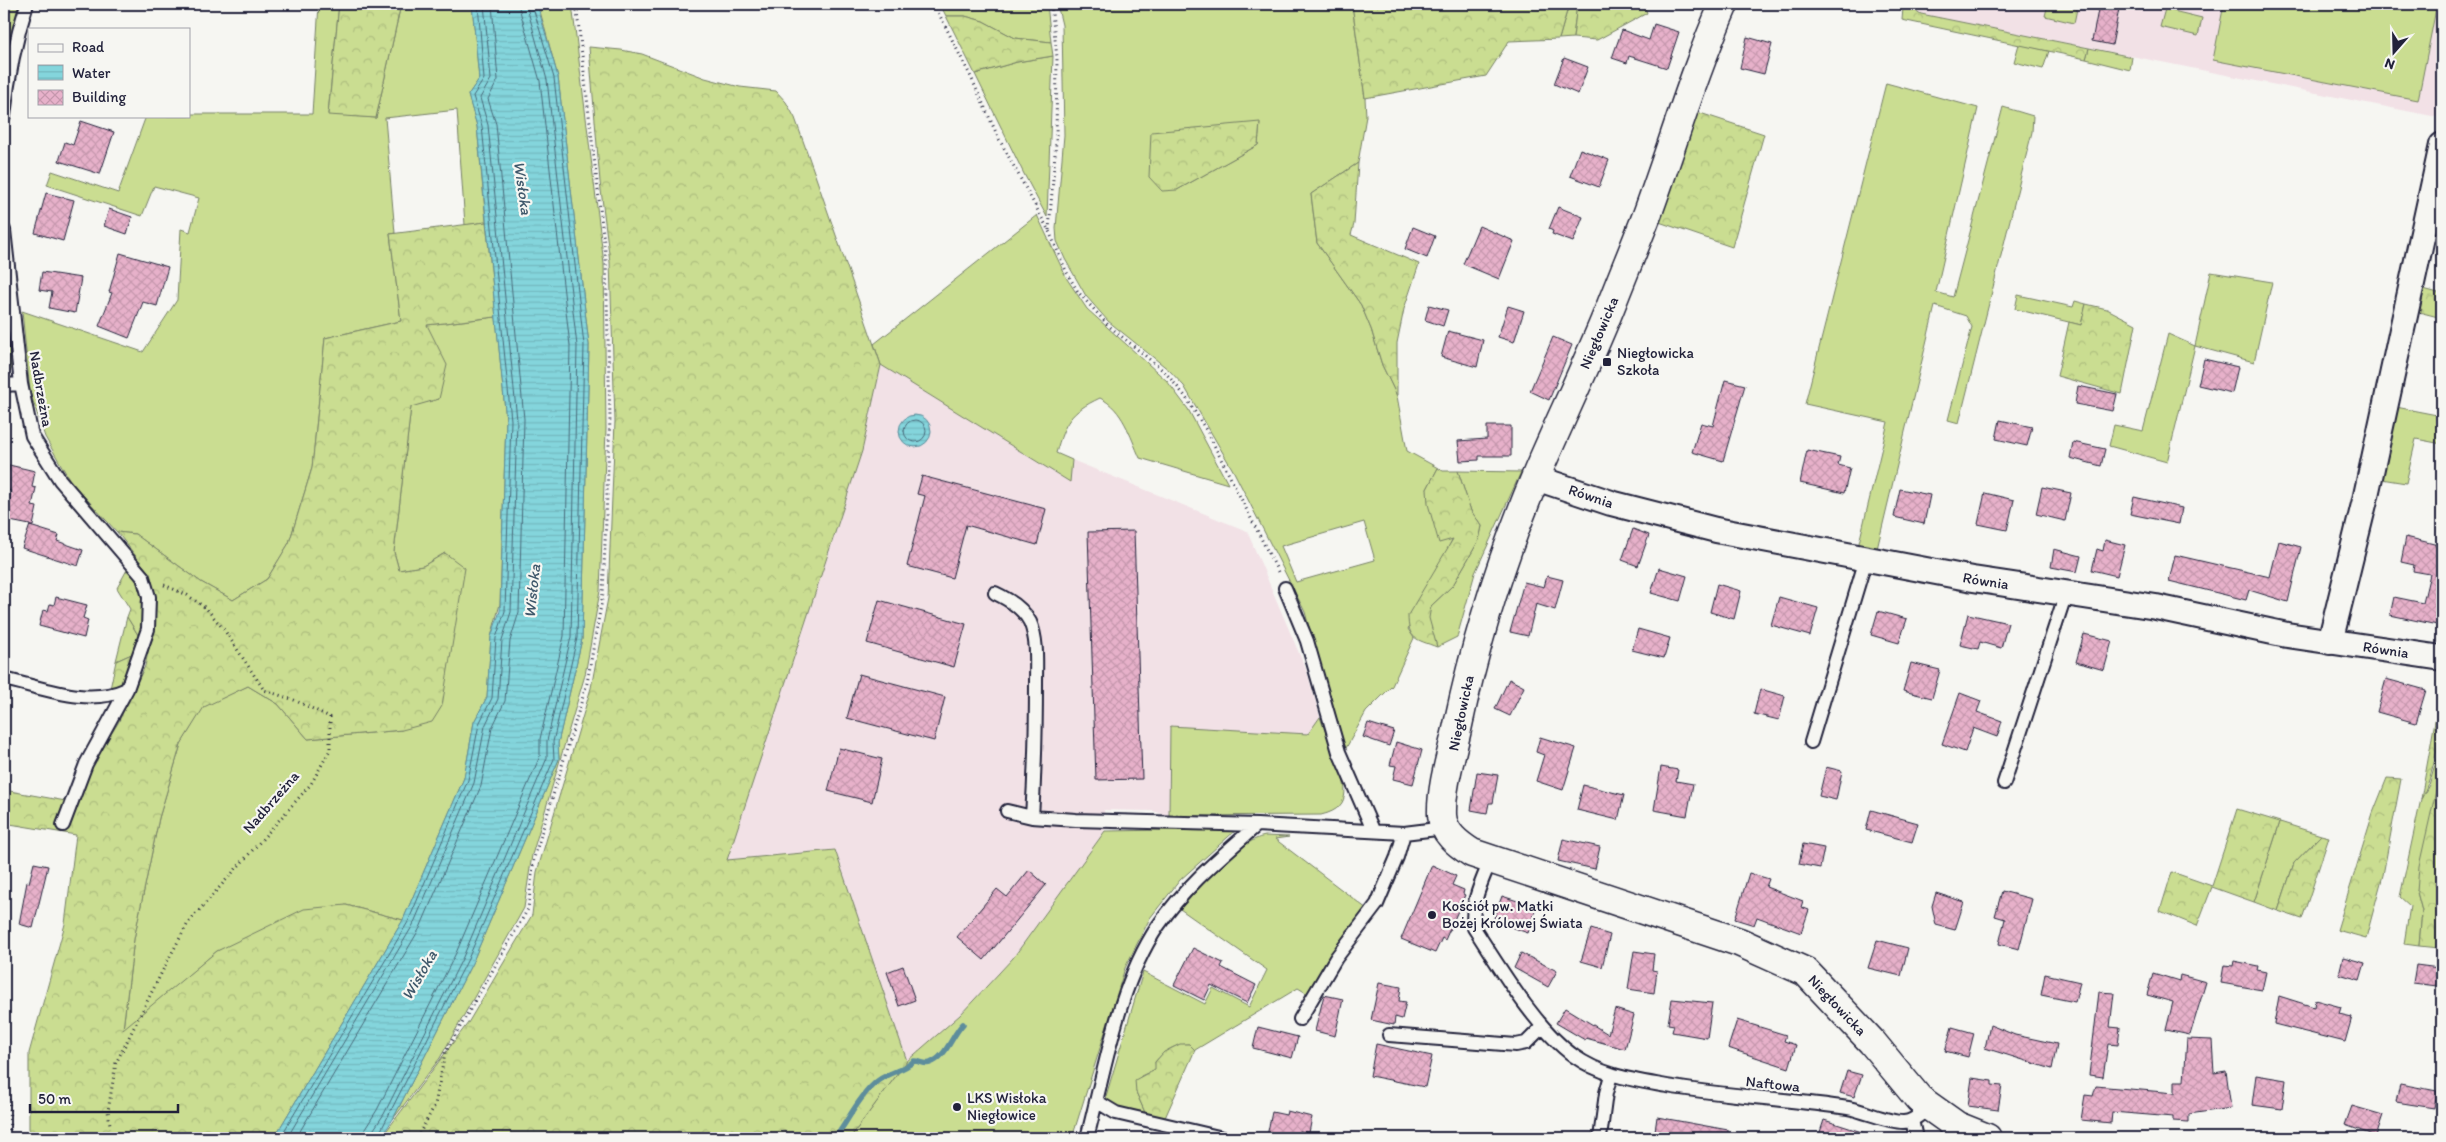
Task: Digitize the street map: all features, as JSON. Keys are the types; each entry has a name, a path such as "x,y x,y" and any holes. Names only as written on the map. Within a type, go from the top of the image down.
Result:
{"street":[{"name":"Niegłowicka","path":"1724,4 1701,60 1647,216 1596,343 1536,478 1483,620 1444,794 1442,816 1446,828 1460,846 1491,859 1739,942 1806,972 1872,1042 1919,1099 1921,1114 1987,1138"},
{"path":"2330,642 2365,500 2442,145"},
{"name":"Równia","path":"1536,478 1612,503 1716,530 1973,579 2156,607 2287,635 2442,658"}],"lane":[{"path":"4,116 8,75 16,37 27,4"},
{"name":"Nadbrzeżna","path":"4,230 21,384 32,436 60,480 136,568 146,584 150,597 150,619 127,689 86,764 63,825"},
{"path":"4,385 21,384"},
{"path":"1812,742 1866,559"},
{"path":"1285,588 1307,641 1338,752 1373,830"},
{"path":"995,593 1014,604 1030,622 1036,654 1032,817"},
{"path":"2004,783 2066,593"},
{"path":"4,679 85,697 113,695 127,689"},
{"path":"1007,811 1032,817 1257,825 1404,833 1446,828"},
{"path":"1087,1138 1130,981 1157,927 1188,889 1257,825"},
{"path":"1300,1018 1336,958 1377,904 1397,857 1404,833"},
{"name":"Naftowa","path":"1491,859 1475,904 1472,917 1474,928 1542,1027 1574,1056 1611,1075 1701,1092 1848,1108 1896,1121 1921,1114"},
{"path":"1389,1035 1516,1046 1526,1043 1542,1027"},
{"path":"1600,1138 1606,1093 1611,1075"},
{"path":"1096,1101 1116,1113 1223,1138"},
{"path":"1916,1138 1921,1114"}],"path":[{"path":"417,1138 435,1105 445,1053 528,909 534,858 585,689 603,594 610,418 606,260 576,4"},
{"path":"934,4 971,76 999,139 1050,231 1066,271 1078,292 1109,326 1165,372 1185,396 1212,442 1285,588"},
{"path":"1050,231 1056,142 1057,57 1051,4"},
{"name":"Nadbrzeżna","path":"112,1138 108,1111 116,1063 188,922 310,784 330,750 330,717 294,700 264,690 226,631 207,609 187,595 155,580 136,568"},
{"path":"4,1099 9,1099 10,1138"}],"shaded area":[{"path":"1905,4 2442,4 2442,118 1921,14"},
{"path":"881,365 1069,481 1072,460 1247,531 1307,672 1320,717 1308,734 1170,726 1169,816 1153,811 1104,810 1105,831 1013,958 960,1015 907,1061 835,850 726,860 862,451"}],"green space":[{"path":"6,4 20,4 8,42 4,45 4,11"},
{"path":"319,4 339,4 328,114 376,118 401,4 472,4 479,79 468,95 477,126 486,222 465,225 457,110 385,118 395,233 390,234 401,321 325,338 312,468 289,543 267,579 233,600 201,582 135,534 117,532 71,482 45,437 30,392 22,311 143,352 177,300 181,229 190,232 199,198 154,186 142,216 47,185 52,171 118,193 145,118 190,118 190,114 312,114"},
{"path":"339,4 401,4 376,118 328,115"},
{"path":"538,4 572,4 604,264 606,429 600,591 585,675 532,855 524,908 440,1058 393,1119 473,961 559,759 558,743 582,639 589,345 558,77"},
{"path":"940,4 1047,4 1051,42 1015,38 983,21 965,16 946,16"},
{"path":"1057,4 1352,4 1366,116 1358,163 1311,194 1317,243 1361,305 1371,329 1382,365 1397,396 1407,451 1438,468 1427,489 1453,538 1408,629 1414,638 1392,686 1366,712 1345,750 1336,727 1305,612 1234,472 1184,386 1169,370 1108,321 1086,296 1057,241 1056,228 1064,135 1062,25","holes":["1260,123 1258,145 1177,190","1364,522 1375,560 1296,582 1281,546"]},
{"path":"1352,4 1569,4 1559,39 1509,41 1486,76 1365,98"},
{"path":"1569,4 1577,4 1573,38 1559,39"},
{"path":"1577,4 1644,4 1647,13 1597,40 1573,38"},
{"path":"1882,4 1905,4 1921,14 2089,48 2086,59 1902,20 1903,8"},
{"path":"2048,4 2078,4 2074,23 2045,16"},
{"path":"2224,4 2437,4 2418,100 2213,60"},
{"path":"2165,9 2202,18 2198,36 2160,27"},
{"path":"946,16 965,16 983,21 1015,38 1051,42 1053,56 1017,62 975,74"},
{"path":"2019,44 2049,51 2043,69 2014,62"},
{"path":"589,47 642,54 705,78 740,87 776,91 786,102 795,118 881,365 862,451 727,860 835,850 907,1061 850,1138 381,1138 468,1023 532,915 537,872 591,688 608,598 615,421 610,262 600,182"},
{"path":"2089,48 2132,57 2130,70 2086,59"},
{"path":"1053,56 1047,217 975,74 1017,62"},
{"path":"1886,83 1978,108 1936,292 1953,297 2003,107 2033,116 2032,132 1959,423 1948,420 1972,327 1966,316 1935,306 1877,549 1858,547 1888,422 1805,404"},
{"path":"1697,112 1764,134 1732,247 1659,222"},
{"path":"1260,122 1258,145 1177,190 1162,191 1149,177 1151,132"},
{"path":"1358,163 1354,224 1351,235 1419,264 1404,309 1397,343 1397,396 1382,365 1371,329 1361,305 1317,243 1311,194"},
{"path":"1037,215 1067,279 1087,309 1167,381 1188,409 1228,484 1140,458 1120,416 1115,409 1100,398 1075,413 1062,433 1056,453 1072,460 1070,482 881,365 874,344"},
{"path":"486,222 496,317 427,325 447,365 439,399 411,407 394,552 399,570 423,566 445,553 465,568 442,706 432,722 402,730 308,739 278,704 248,686 204,707 181,744 159,818 134,939 123,1029 217,951 304,909 346,905 403,920 274,1138 29,1138 29,1053 65,924 76,835 4,823 4,790 77,803 85,776 118,723 145,666 155,620 149,573 117,532 135,534 201,582 233,600 267,579 289,543 312,468 325,338 401,321 390,234"},
{"path":"2211,272 2272,282 2254,362 2195,346"},
{"path":"2416,287 2442,294 2442,318 2411,310"},
{"path":"2018,295 2073,307 2075,301 2086,304 2081,325 2015,309"},
{"path":"2086,304 2107,309 2136,324 2122,394 2057,376 2069,322 2081,325"},
{"path":"496,317 506,420 500,604 491,637 487,697 474,722 464,778 403,920 346,905 217,951 123,1030 134,939 159,818 181,744 204,706 248,686 278,704 308,739 402,730 445,553 423,566 399,570 394,552 411,406 439,399 427,325"},
{"path":"4,329 10,331 14,357 12,368 4,376"},
{"path":"2168,334 2195,346 2167,462 2109,446 2114,425 2143,431"},
{"path":"2396,407 2442,416 2442,444 2416,439 2406,483 2375,478"},
{"path":"1438,468 1443,471 1458,471 1471,511 1482,526 1479,540 1453,585 1431,606 1429,618 1437,647 1419,640 1412,634 1408,623 1408,615 1453,539 1439,543 1428,504 1427,489"},
{"path":"1458,471 1521,472 1475,573 1457,637 1437,647 1428,618 1431,606 1453,585 1479,540 1482,526 1471,511"},
{"path":"129,566 144,601 145,609 140,638 127,617 130,609 117,588"},
{"path":"127,617 140,638 134,653 116,661"},
{"path":"134,653 125,682 110,689 116,661"},
{"path":"2438,704 2440,724 2437,751 2421,799"},
{"path":"1320,717 1344,784 1343,800 1332,811 1321,815 1169,816 1170,726 1308,734"},
{"path":"2442,743 2442,778 2438,782 2417,892 2422,911 2419,946 2404,944 2410,906 2400,897 2421,799 2429,785"},
{"path":"2387,778 2401,779 2383,875 2366,938 2337,930 2373,813"},
{"path":"2442,778 2442,914 2438,948 2419,946 2422,911 2417,892 2419,866 2438,782"},
{"path":"2237,809 2280,822 2254,902 2212,887 2197,926 2160,911 2172,872 2212,886"},
{"path":"2280,822 2321,835 2294,863 2278,911 2254,902"},
{"path":"1237,829 1180,880 1150,918 1125,968 1072,1138 850,1138 907,1061 960,1015 1013,958 1105,831"},
{"path":"2321,835 2329,837 2302,919 2278,911 2294,863"},
{"path":"1265,836 1289,837 1275,839 1367,909 1347,930 1308,994 1298,988 1195,1050 1189,1044 1184,1044 1170,1049 1162,1055 1155,1062 1156,1069 1141,1076 1136,1092 1147,1117 1109,1104 1106,1096 1143,972 1205,1004 1213,988 1249,1007 1267,970 1180,909 1231,856 1254,840"},
{"path":"1180,1044 1189,1044 1195,1050 1164,1120 1147,1117 1136,1092 1135,1080 1155,1069 1155,1062 1164,1052"}],"water":[{"name":"Wisłoka","path":"472,4 537,4 558,77 589,345 582,639 558,743 559,759 473,961 393,1119 381,1138 274,1138 403,920 464,778 474,722 487,697 491,637 500,611 506,420 477,126 468,95 479,79"},
{"path":"915,415 921,416 926,420 930,425 930,437 926,442 921,446 915,447 909,446 904,442 900,437 899,431 900,425 904,420 909,416"}],"building":[{"path":"2099,5 2119,9 2112,45 2092,41"},
{"path":"1654,24 1679,32 1667,68 1629,56 1627,63 1612,58 1622,30 1649,40"},
{"path":"1747,37 1772,44 1764,74 1740,68"},
{"path":"1564,58 1588,67 1578,94 1554,84"},
{"path":"81,121 114,132 100,174 59,161 65,142 73,145"},
{"path":"1580,149 1609,160 1599,187 1570,176"},
{"path":"46,193 74,200 63,241 35,233"},
{"path":"1558,207 1583,217 1573,242 1552,234 1553,231 1549,229"},
{"path":"109,209 132,217 127,234 104,226"},
{"path":"1479,226 1514,241 1499,279 1463,264"},
{"path":"1413,227 1435,236 1427,258 1405,249"},
{"path":"120,253 168,267 157,306 143,302 129,338 99,326 112,293 109,292"},
{"path":"42,272 81,278 75,313 49,308 52,292 39,290"},
{"path":"1429,305 1448,310 1443,326 1425,320"},
{"path":"1508,306 1524,311 1514,342 1498,337"},
{"path":"1448,331 1483,340 1477,367 1441,357"},
{"path":"1553,337 1572,345 1549,400 1530,391"},
{"path":"2204,359 2238,367 2232,393 2198,385"},
{"path":"1725,380 1745,385 1723,461 1692,452 1701,423 1713,426"},
{"path":"2078,386 2117,394 2113,411 2075,404"},
{"path":"2000,420 2032,427 2027,446 1996,439"},
{"path":"1487,426 1511,426 1511,456 1479,456 1479,460 1460,461 1458,441 1487,439"},
{"path":"2073,442 2105,449 2101,466 2070,458"},
{"path":"1807,450 1840,457 1838,465 1850,468 1844,493 1800,483"},
{"path":"9,465 35,471 32,487 36,488 32,506 37,507 33,526 30,526 59,535 57,541 83,550 78,566 22,548 30,525 5,520 11,491 4,489"},
{"path":"922,476 1046,509 1037,545 966,525 952,578 907,566 925,496 917,494"},
{"path":"2042,487 2071,493 2065,521 2036,514"},
{"path":"1900,489 1930,495 1924,524 1894,517"},
{"path":"1985,493 2014,500 2007,530 1978,524"},
{"path":"2134,497 2182,508 2179,524 2130,514"},
{"path":"1633,529 1649,535 1638,566 1622,560"},
{"path":"1134,531 1142,779 1096,780 1088,532"},
{"path":"2406,537 2442,546 2442,626 2390,615 2394,597 2423,603 2430,574 2413,571 2414,565 2401,562"},
{"path":"2105,540 2125,545 2117,576 2092,570 2097,549 2103,551"},
{"path":"2279,541 2301,547 2288,602 2249,590 2246,600 2169,581 2175,555 2270,577"},
{"path":"2054,549 2081,556 2077,572 2051,567"},
{"path":"1659,568 1687,576 1680,601 1651,593"},
{"path":"1547,576 1563,580 1555,610 1536,604 1528,636 1510,632 1524,582 1544,587"},
{"path":"1717,584 1741,591 1734,619 1710,612"},
{"path":"56,597 87,605 83,618 88,620 84,638 39,626 43,610 48,611 50,604 54,605"},
{"path":"1779,597 1818,608 1810,636 1771,625"},
{"path":"879,600 966,624 954,667 867,643"},
{"path":"1878,611 1907,619 1899,643 1871,635"},
{"path":"1968,614 2008,623 2001,648 1980,642 1978,649 1960,645"},
{"path":"1638,629 1670,638 1664,658 1632,650"},
{"path":"2084,634 2112,641 2104,670 2076,662"},
{"path":"1911,663 1940,670 1932,698 1903,691"},
{"path":"859,674 945,697 934,741 847,718"},
{"path":"1509,679 1524,687 1510,716 1495,709"},
{"path":"2386,679 2426,690 2416,723 2377,712"},
{"path":"1760,689 1785,696 1779,720 1754,714"},
{"path":"1960,693 1981,701 1977,712 2002,721 1997,737 1973,728 1965,752 1942,744"},
{"path":"1368,723 1394,731 1389,746 1363,737"},
{"path":"1540,737 1576,748 1563,790 1536,781 1544,755 1536,752"},
{"path":"1396,742 1422,750 1413,784 1393,779 1396,766 1390,765"},
{"path":"839,748 882,759 872,802 828,791"},
{"path":"1661,767 1678,770 1676,781 1693,784 1687,816 1654,810"},
{"path":"1826,767 1842,771 1836,800 1819,796"},
{"path":"1477,772 1498,775 1493,803 1489,803 1487,813 1471,810"},
{"path":"1583,785 1624,795 1618,820 1577,810"},
{"path":"1871,810 1918,823 1912,842 1866,830"},
{"path":"1563,839 1600,847 1595,869 1558,861"},
{"path":"1803,844 1824,848 1820,868 1799,864"},
{"path":"34,863 48,866 33,928 19,924 27,882 29,883"},
{"name":"Kościół pw. Matki Bożej Królowej Świata","path":"1432,865 1456,876 1452,885 1464,890 1463,894 1465,895 1445,940 1442,938 1435,953 1401,939"},
{"path":"1029,870 1046,885 984,960 957,937 997,889 1007,897"},
{"path":"1749,873 1769,879 1766,887 1803,901 1801,907 1809,910 1801,933 1757,917 1754,925 1735,919"},
{"path":"2002,891 2032,899 2019,949 1999,944 2005,919 1995,916"},
{"path":"1936,893 1964,902 1955,930 1936,925 1932,906"},
{"path":"1502,896 1536,907 1528,933 1493,921"},
{"path":"1591,929 1610,935 1602,967 1581,961"},
{"path":"1877,940 1908,948 1901,976 1868,968"},
{"path":"1193,948 1223,963 1221,967 1256,985 1247,1003 1211,985 1204,1000 1174,985"},
{"path":"1634,951 1654,954 1652,970 1657,971 1654,993 1628,989"},
{"path":"1521,953 1557,971 1548,987 1514,968"},
{"path":"2343,957 2365,963 2360,980 2339,974"},
{"path":"2234,961 2258,966 2257,970 2266,972 2262,990 2221,983 2224,965 2233,966"},
{"path":"2416,965 2439,968 2437,986 2413,983"},
{"path":"903,966 915,1000 899,1006 887,972"},
{"path":"2153,973 2179,981 2180,975 2206,982 2190,1035 2166,1030 2173,1002 2147,995"},
{"path":"2045,974 2080,982 2075,1002 2041,995"},
{"path":"1379,983 1401,987 1399,1001 1406,1002 1402,1019 1395,1017 1394,1025 1371,1020"},
{"path":"2099,992 2114,993 2110,1027 2120,1028 2118,1045 2108,1044 2103,1077 2089,1075"},
{"path":"1324,995 1343,999 1335,1036 1315,1031"},
{"path":"2279,996 2314,1007 2315,1000 2341,1007 2339,1014 2352,1017 2345,1042 2274,1024"},
{"path":"1672,999 1712,1003 1707,1038 1672,1032 1674,1025 1668,1024"},
{"path":"1565,1008 1608,1034 1615,1009 1634,1015 1625,1049 1586,1038 1585,1040 1556,1023"},
{"path":"1737,1020 1786,1035 1784,1041 1796,1045 1789,1068 1728,1048"},
{"path":"1990,1025 2015,1035 2057,1044 2052,1069 1985,1048"},
{"path":"1258,1027 1298,1037 1292,1058 1253,1048"},
{"path":"1952,1027 1974,1033 1968,1057 1945,1051"},
{"path":"2187,1039 2212,1040 2214,1073 2226,1071 2231,1108 2189,1114 2189,1122 2173,1121 2173,1117 2112,1112 2111,1123 2081,1120 2085,1095 2093,1096 2096,1086 2175,1093 2175,1081 2184,1081"},
{"path":"1376,1044 1432,1056 1425,1087 1370,1076"},
{"path":"1847,1071 1862,1075 1854,1097 1840,1093"},
{"path":"2256,1075 2286,1080 2282,1109 2252,1105"},
{"path":"1972,1078 1992,1081 1992,1085 2002,1086 1998,1110 1968,1106"},
{"path":"2400,1084 2437,1091 2434,1108 2396,1102"},
{"path":"2352,1106 2383,1115 2376,1136 2345,1125"},
{"path":"1287,1111 1312,1117 1309,1133 1300,1131 1299,1138 1267,1136 1272,1112 1286,1115"},
{"path":"1657,1117 1728,1130 1728,1138 1654,1138"},
{"path":"1824,1120 1871,1135 1871,1138 1818,1138"}],"waterway":[{"path":"835,1138 858,1103 874,1084 914,1061 928,1063 936,1060 945,1051 963,1024"}],"place":[{"name":"Niegłowicka Szkoła","path":"1607,362"},
{"name":"Kościół pw. Matki Bożej Królowej Świata","path":"1432,915"},
{"name":"LKS Wisłoka Niegłowice","path":"957,1107"}]}
